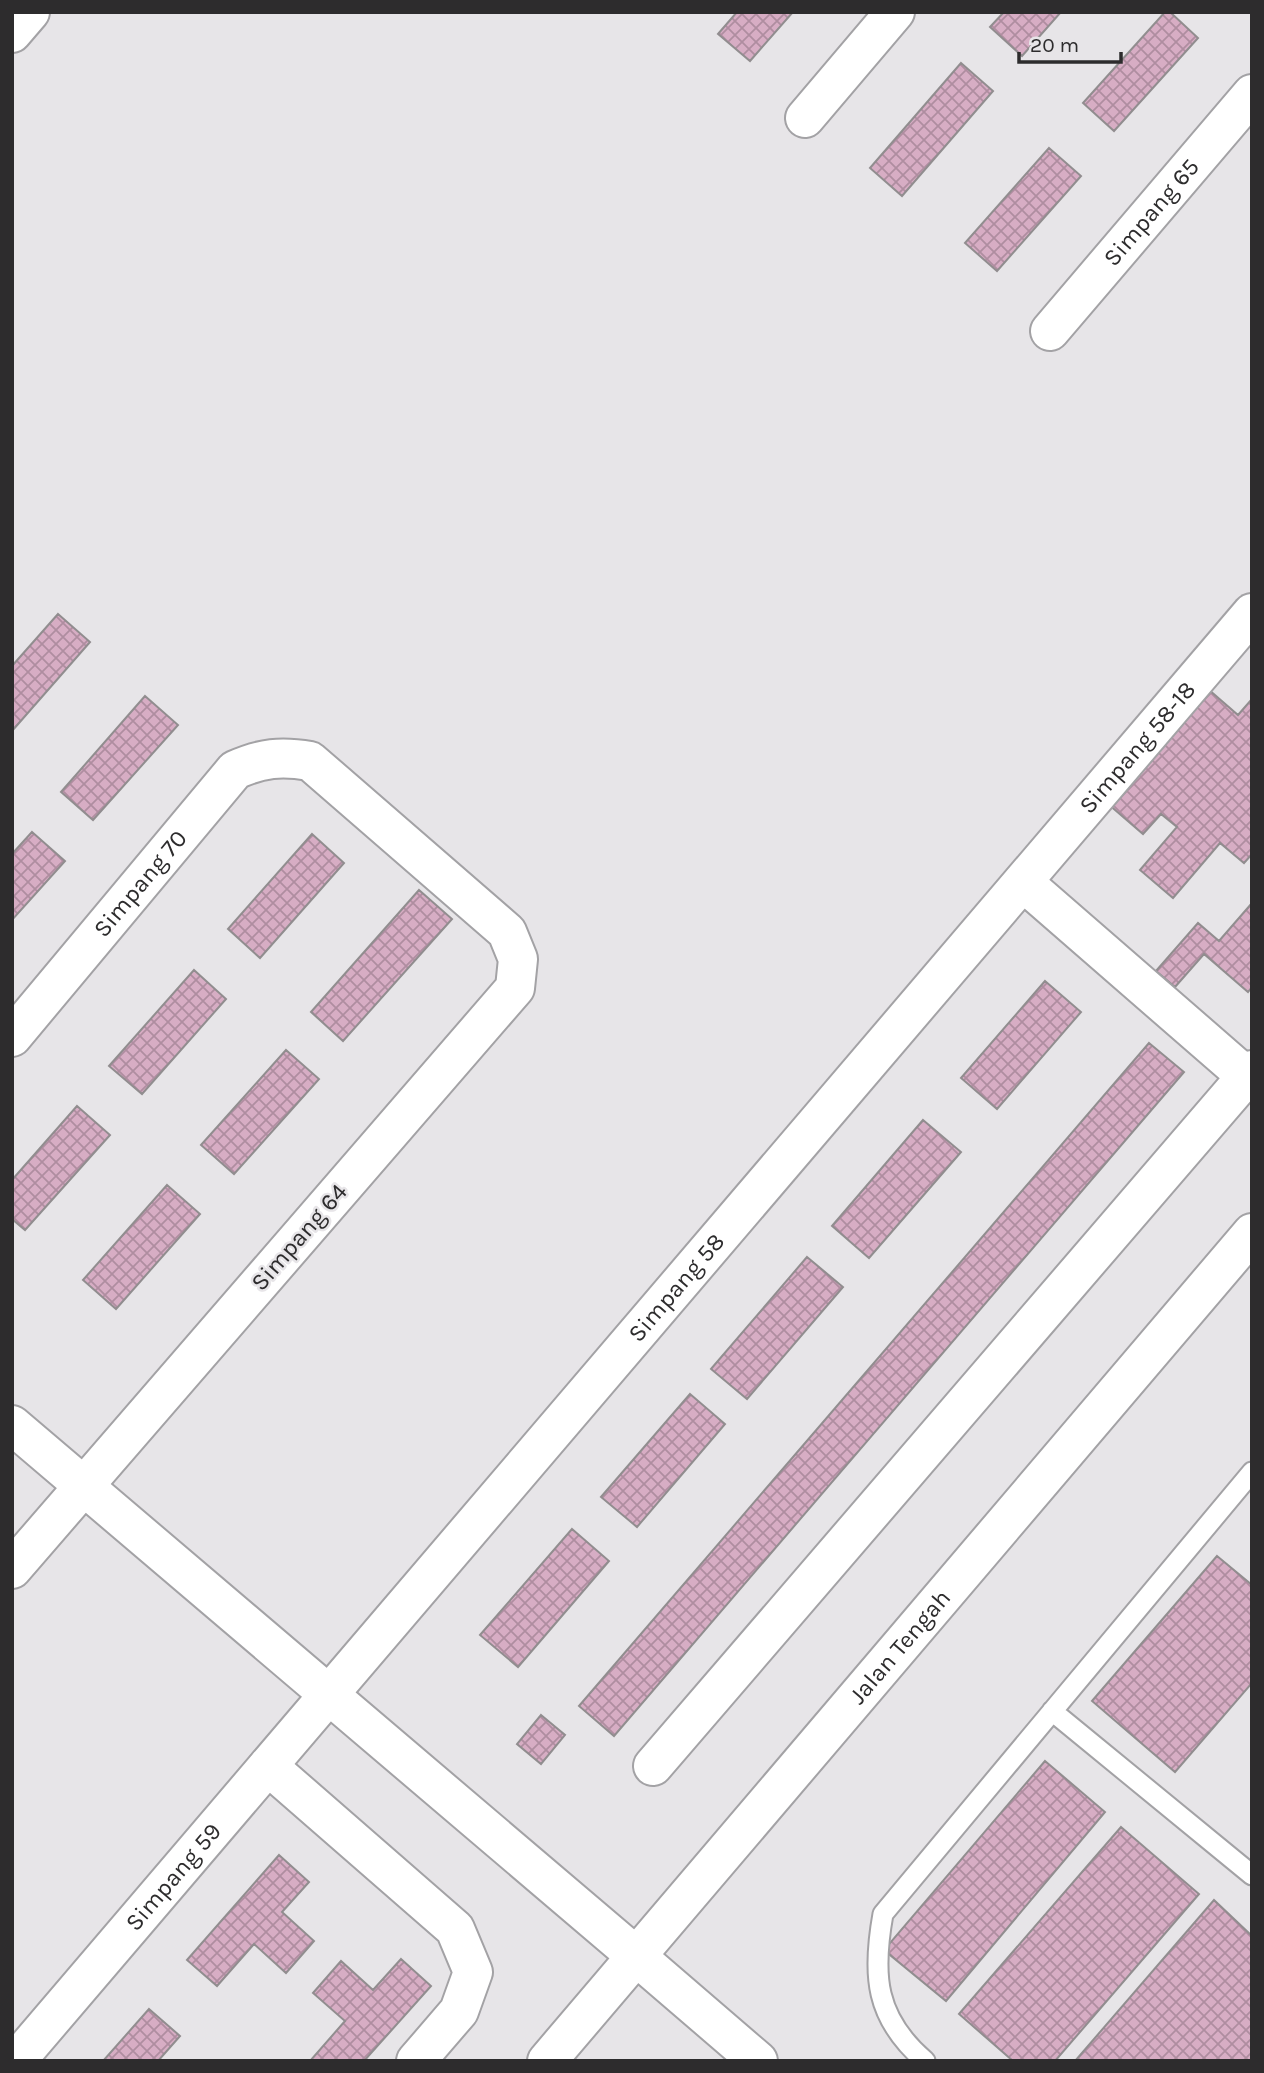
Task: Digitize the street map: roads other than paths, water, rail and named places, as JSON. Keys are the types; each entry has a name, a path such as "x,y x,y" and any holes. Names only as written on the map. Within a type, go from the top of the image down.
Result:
{"street":[{"path":"12,33 30,12"},
{"path":"805,118 895,12"},
{"name":"Simpang 65","path":"1050,331 1252,94"},
{"name":"Simpang 58-18","path":"1023,882 1252,613"},
{"name":"Simpang 64","path":"84,1486 515,988 518,959 507,932 310,761 284,757"},
{"name":"Simpang 70","path":"12,1037 235,770 259,760 284,757"},
{"path":"653,1766 1249,1073 1023,882"},
{"name":"Simpang 58","path":"329,1695 1023,882"},
{"name":"Jalan Tengah","path":"547,2061 1252,1233"},
{"path":"12,1425 758,2061"},
{"path":"12,1569 84,1486"},
{"name":"Simpang 59","path":"16,2061 329,1695"},
{"path":"268,1766 455,1929 473,1972 458,2011 416,2061"}],"lane":[{"path":"913,2057 891,2024 879,1994 876,1954 883,1914 1252,1472"},
{"path":"1052,1711 1252,1875"}]}
